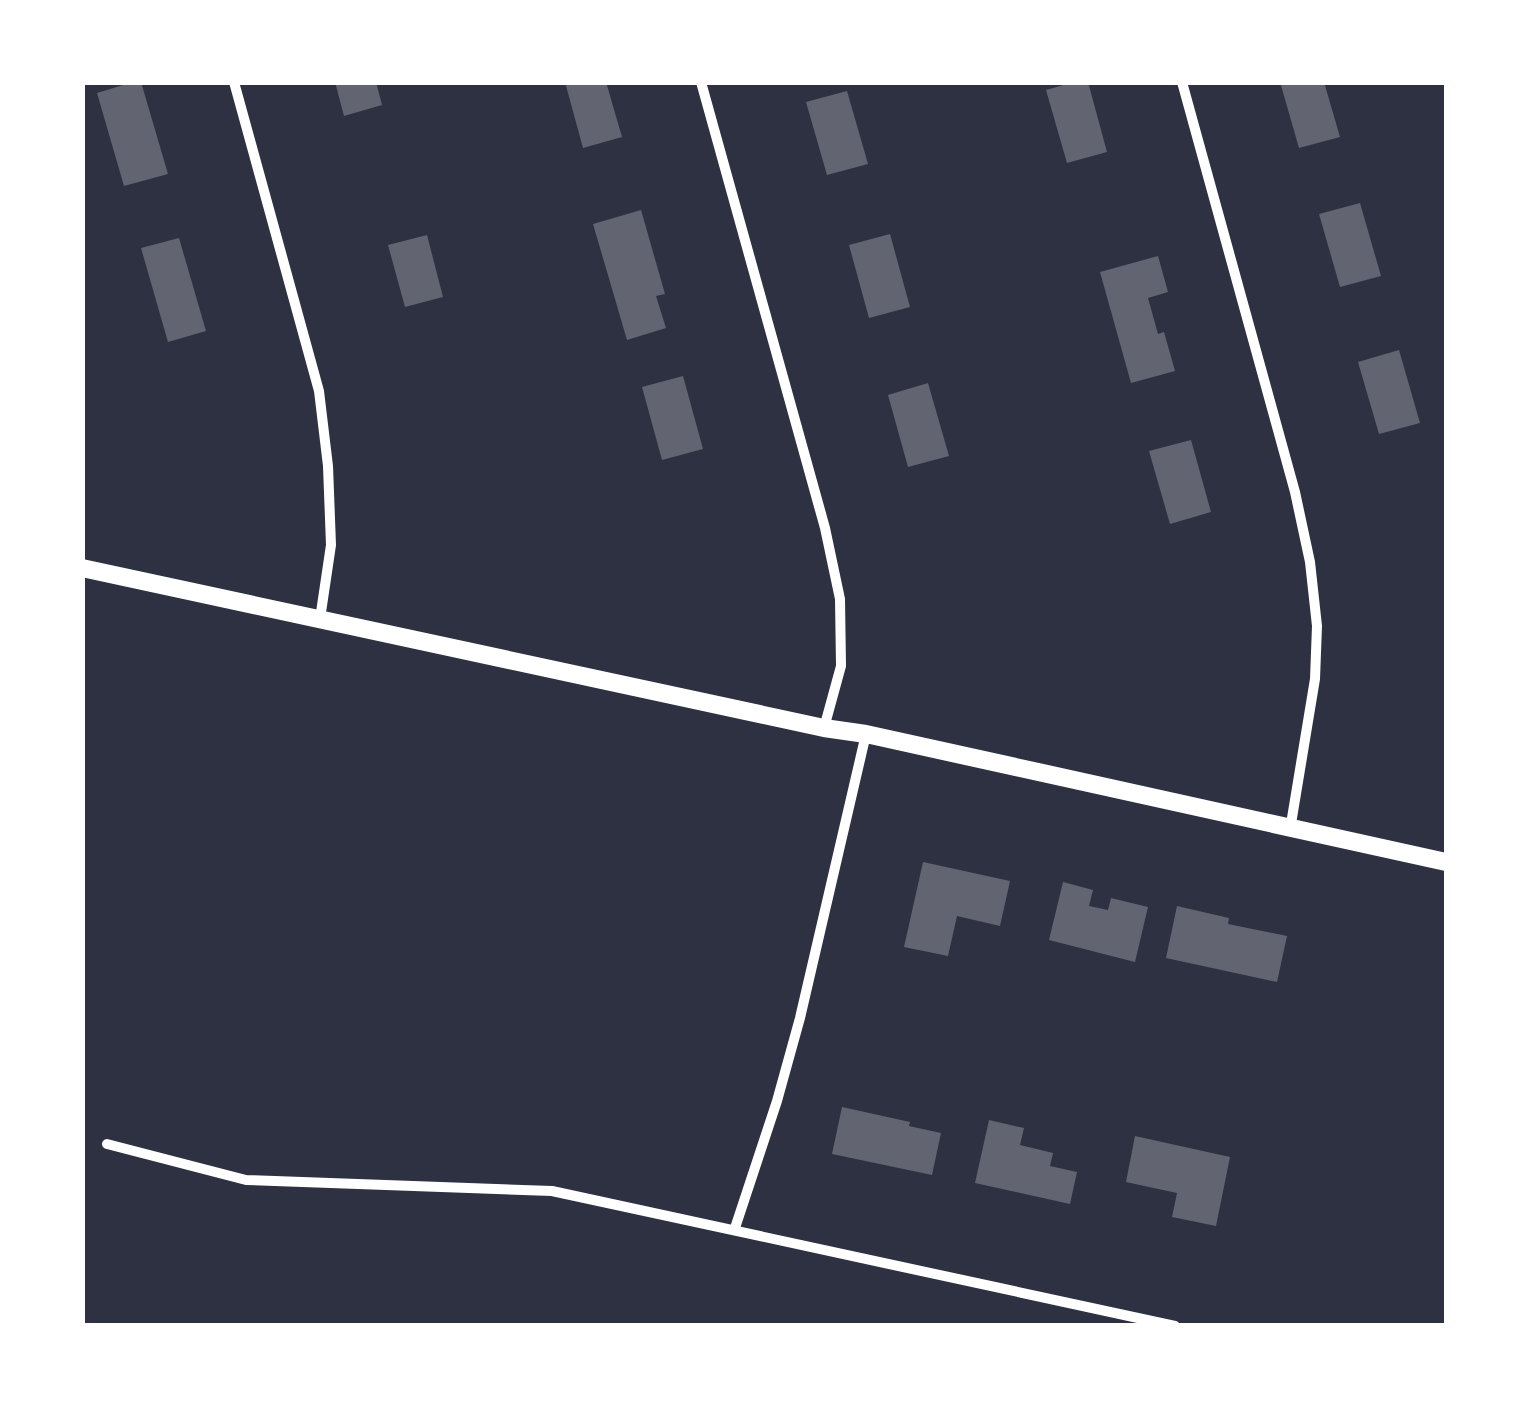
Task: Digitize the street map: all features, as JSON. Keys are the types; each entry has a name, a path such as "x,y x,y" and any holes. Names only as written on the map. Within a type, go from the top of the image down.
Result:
{"street":[{"path":"234,82 320,391 332,545 320,619"},
{"path":"701,82 820,510 840,599 841,666 824,728"},
{"path":"1182,82 1310,562 1317,626 1315,679 1290,830"},
{"path":"82,568 1446,862"},
{"path":"735,1228 800,1018 866,734"},
{"path":"107,1144 246,1180 552,1190 1175,1326"}],"building":[{"path":"141,82 168,174 124,186 97,93"},
{"path":"335,82 376,82 382,105 344,116"},
{"path":"565,82 606,82 622,137 583,148"},
{"path":"1088,82 1107,152 1067,163 1046,90"},
{"path":"1280,82 1324,82 1340,137 1299,148"},
{"path":"847,91 868,164 827,175 806,102"},
{"path":"1360,203 1381,276 1340,287 1319,214"},
{"path":"641,210 665,294 656,296 666,328 627,340 593,224"},
{"path":"890,234 910,307 869,318 849,245"},
{"path":"427,235 443,297 405,307 388,245"},
{"path":"179,238 206,331 168,342 141,248"},
{"path":"1158,256 1168,292 1148,298 1158,334 1164,332 1175,371 1131,383 1100,272"},
{"path":"1399,350 1420,423 1379,434 1358,362"},
{"path":"683,376 703,449 662,460 642,387"},
{"path":"928,383 949,456 908,467 888,395"},
{"path":"1191,440 1211,512 1170,524 1149,451"},
{"path":"923,862 1010,881 1000,926 957,916 948,956 904,947"},
{"path":"1063,882 1093,890 1089,906 1108,910 1111,898 1148,907 1135,962 1049,940"},
{"path":"1177,906 1229,918 1228,924 1287,936 1277,982 1166,958"},
{"path":"842,1107 941,1133 932,1175 832,1154"},
{"path":"989,1120 1024,1128 1020,1145 1053,1153 1050,1166 1077,1172 1070,1204 975,1183"},
{"path":"1135,1136 1230,1157 1216,1226 1172,1217 1177,1193 1126,1182"}]}
